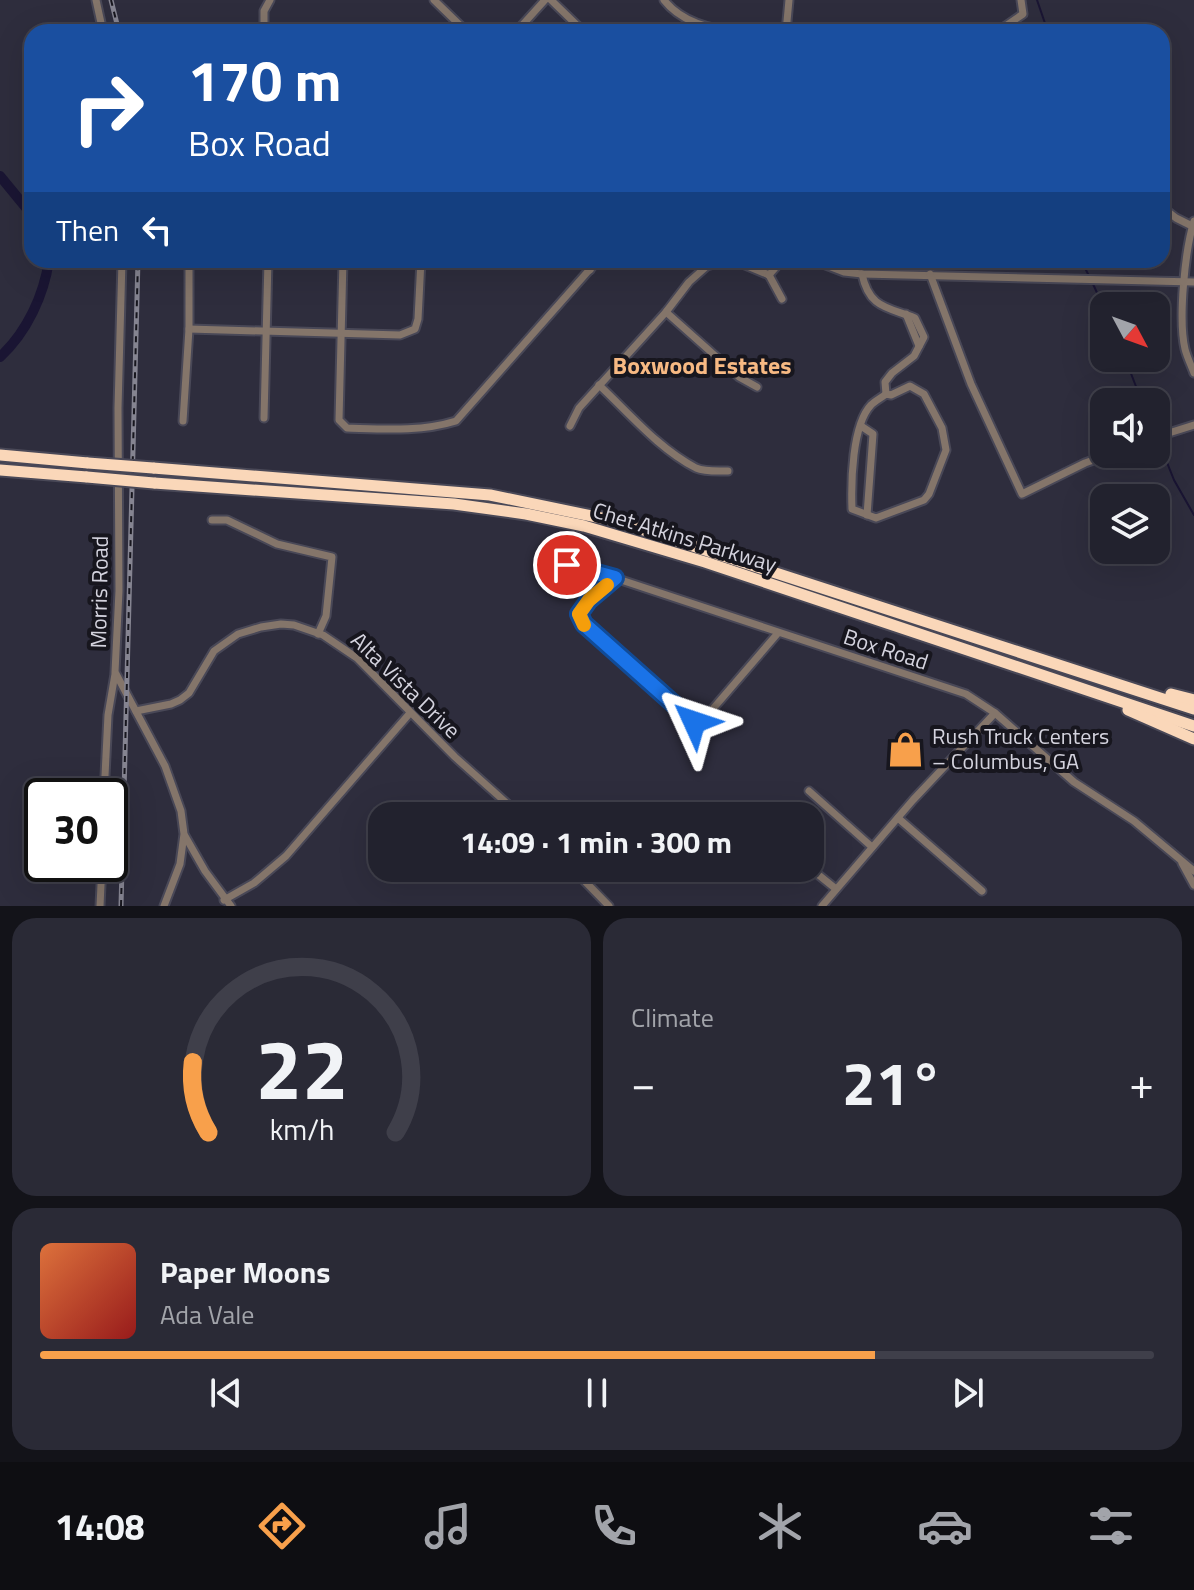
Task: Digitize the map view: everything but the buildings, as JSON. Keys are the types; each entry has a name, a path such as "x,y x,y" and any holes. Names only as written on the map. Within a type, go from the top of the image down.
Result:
{"highway":[{"name":"Chet Atkins Parkway","path":"0,455 490,495 539,503 616,521 1194,709"},
{"name":"Chet Atkins Parkway","path":"0,470 454,504 584,526 705,562 1194,726"},
{"path":"1073,668 1194,700"},
{"path":"1047,675 1194,739"}],"street":[{"path":"96,0 101,24"},
{"path":"264,24 264,11 270,0"},
{"path":"434,0 459,24"},
{"path":"524,24 548,0 575,24"},
{"path":"664,0 681,15 700,24"},
{"path":"787,24 789,0"},
{"path":"1008,24 1023,14 1021,0"},
{"path":"1170,213 1193,223 1186,250 1190,282 1182,331 1185,351 1194,373"},
{"name":"Morris Road","path":"122,268 118,408 119,591 115,672 165,766 181,811 184,834 180,864 164,906"},
{"path":"183,421 189,268"},
{"path":"264,418 268,268"},
{"path":"343,268 339,420 347,428 398,429 456,421 590,270"},
{"path":"189,329 400,335 415,329 421,268"},
{"path":"570,426 579,408 705,268"},
{"path":"752,268 769,275 782,299"},
{"path":"769,275 775,268"},
{"path":"834,268 862,274 1190,282"},
{"path":"862,274 865,288 878,305 906,314 917,330 919,346 914,356 885,382 886,394"},
{"path":"930,274 971,384 1022,494 1090,461"},
{"path":"666,312 739,377 757,387"},
{"path":"599,385 699,470 728,471"},
{"path":"910,386 924,394 942,428 946,450 924,500 876,518 852,509 852,463 861,426 871,404 886,394 891,395 910,386"},
{"path":"1170,433 1194,425"},
{"path":"861,426 873,434 867,515"},
{"path":"212,520 227,520 277,544 332,557 326,616 318,634"},
{"name":"Box Road","path":"567,565 966,694 995,713 1074,782 1134,821 1194,871"},
{"path":"615,578 589,600 579,614 584,624 694,722 700,722 778,633"},
{"name":"Alta Vista Drive","path":"136,711 180,700 189,693 214,651 238,634 281,624 318,634 357,658 410,713 506,802"},
{"path":"105,778 108,715 115,672"},
{"path":"184,834 228,903 286,856 410,713"},
{"path":"822,906 995,713"},
{"path":"809,791 872,847"},
{"path":"898,818 982,891"},
{"name":"Box Road","path":"1181,861 1194,885"},
{"path":"824,879 836,889"},
{"path":"100,906 101,882"},
{"path":"586,882 609,906"}],"waterway":[{"path":"1037,0 1045,24"},
{"path":"0,176 24,205"},
{"path":"0,357 33,312 47,268"},
{"path":"1085,268 1090,278"},
{"path":"1093,284 1097,292"},
{"path":"1130,372 1137,388"},
{"path":"1169,468 1194,515"}],"railway":[{"path":"111,0 117,24"},
{"path":"121,906 138,268"}],"slow traffic":[{"path":"584,625 579,614 583,606 607,585"}],"place":[{"name":"Rush Truck Centers – Columbus, GA","path":"906,749"}],"district":[{"name":"Boxwood Estates","path":"702,365"}],"route":[{"path":"567,565 615,578 583,606 579,614 584,624 694,722"}]}
